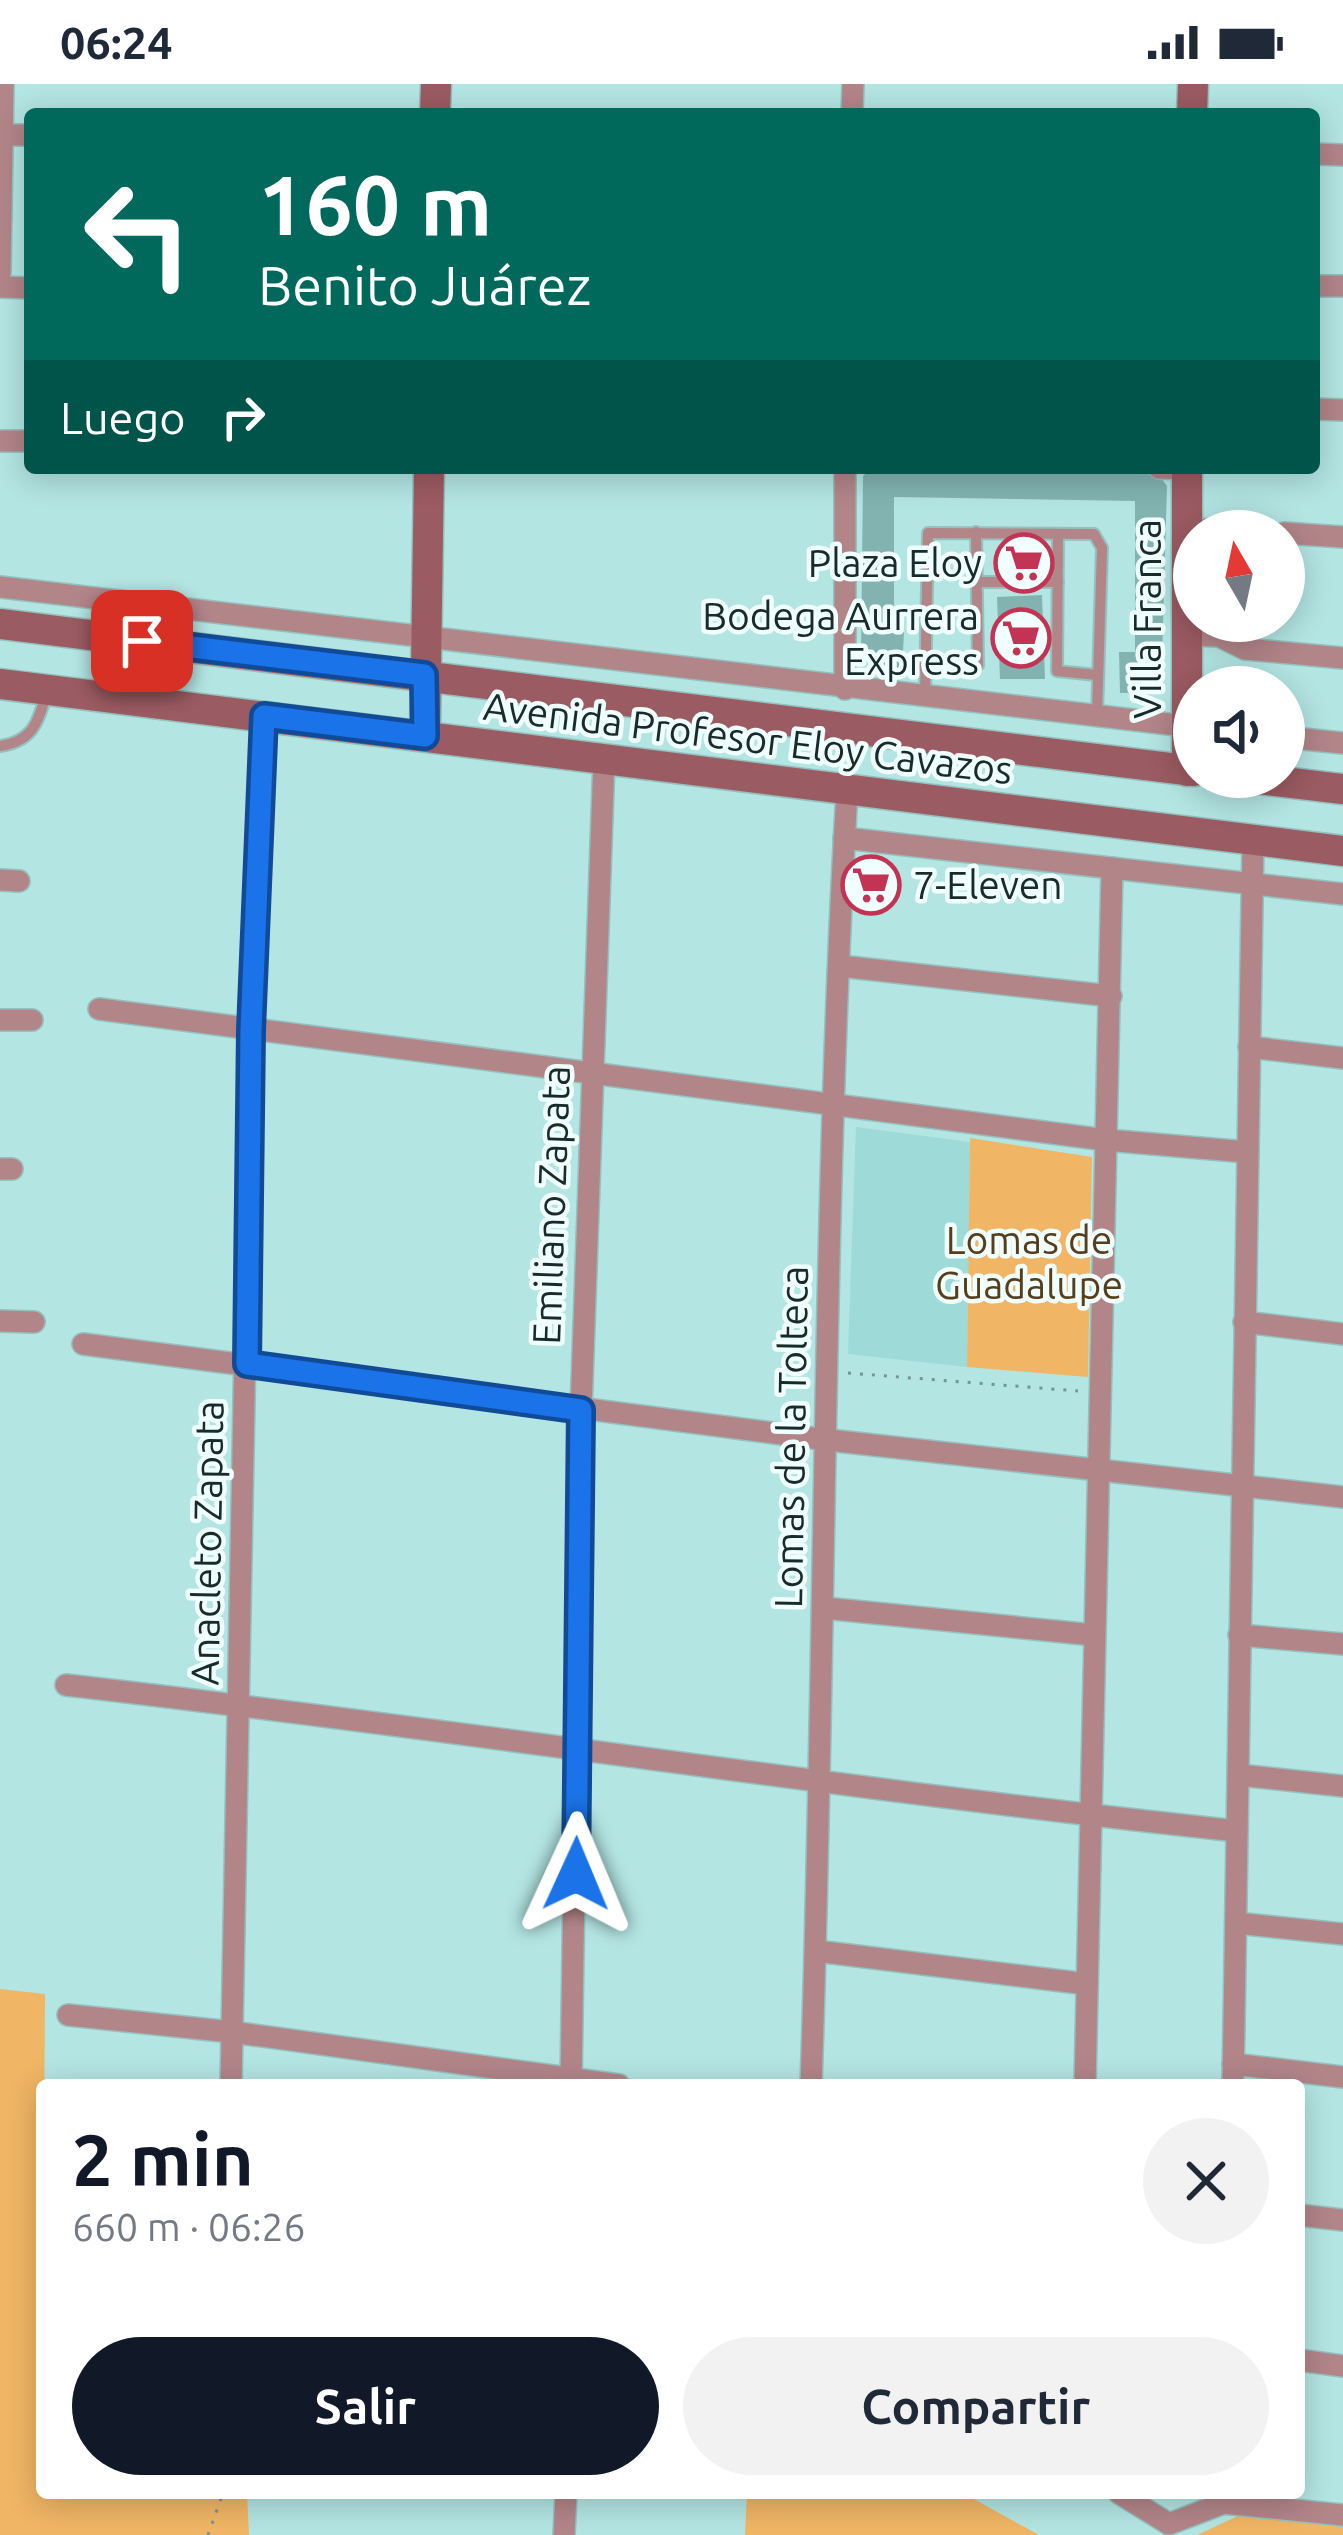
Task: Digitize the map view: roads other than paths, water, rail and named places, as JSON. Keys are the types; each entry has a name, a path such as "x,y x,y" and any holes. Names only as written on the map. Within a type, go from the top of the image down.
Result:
{"main road":[{"path":"425,736 429,474"},
{"name":"Villa Franca","path":"1186,510 1187,474"},
{"name":"Avenida Profesor Eloy Cavazos","path":"0,623 1173,769"},
{"name":"Avenida Profesor Eloy Cavazos","path":"0,684 1343,851"},
{"path":"1305,784 1343,789"}],"street":[{"path":"0,273 2,84"},
{"path":"845,474 845,689"},
{"path":"1305,534 1343,537"},
{"name":"Avenida Profesor Eloy Cavazos","path":"0,587 1173,725"},
{"path":"1231,642 1245,649 1343,658"},
{"name":"Anacleto Zapata","path":"231,2079 251,1030 264,716"},
{"path":"1305,738 1343,742"},
{"name":"Emiliano Zapata","path":"571,2079 581,1410 604,759"},
{"name":"Lomas de la Tolteca","path":"811,2079 822,1780 833,1102 847,791"},
{"path":"844,838 1343,894"},
{"path":"1253,841 1233,2075 1343,2077"},
{"path":"1085,2079 1112,868"},
{"path":"840,966 1111,996"},
{"path":"99,1010 1106,1140 1247,1152"},
{"path":"0,1020 32,1020"},
{"path":"1249,1047 1343,1058"},
{"path":"0,1321 34,1322"},
{"path":"1244,1322 1343,1334"},
{"path":"83,1344 828,1440 1343,1497"},
{"path":"824,1608 1094,1635"},
{"path":"1239,1635 1343,1644"},
{"path":"66,1685 1092,1817 1238,1831"},
{"path":"1239,1775 1343,1786"},
{"path":"1236,1922 1343,1934"},
{"path":"816,1951 1087,1984"},
{"path":"68,2015 232,2032 551,2079"},
{"path":"1305,2216 1343,2220"},
{"path":"1305,2361 1343,2366"},
{"path":"564,2535 566,2499"},
{"path":"1129,2499 1169,2524 1222,2499"},
{"path":"1231,2499 1343,2515"}],"lane":[{"path":"925,698 926,536 936,531 1094,534 1100,541 1096,717"},
{"path":"923,667 978,665 976,532"},
{"path":"1058,534 1058,673 1097,675"},
{"path":"979,582 1058,582"},
{"path":"0,746 26,739 34,731 47,689"}],"place":[{"name":"Plaza Eloy","path":"1024,563"},
{"name":"Bodega Aurrera Express","path":"1021,638"},
{"name":"7-Eleven","path":"871,885"}],"park label":[{"name":"Lomas de Guadalupe","path":"1029,1262"}]}
